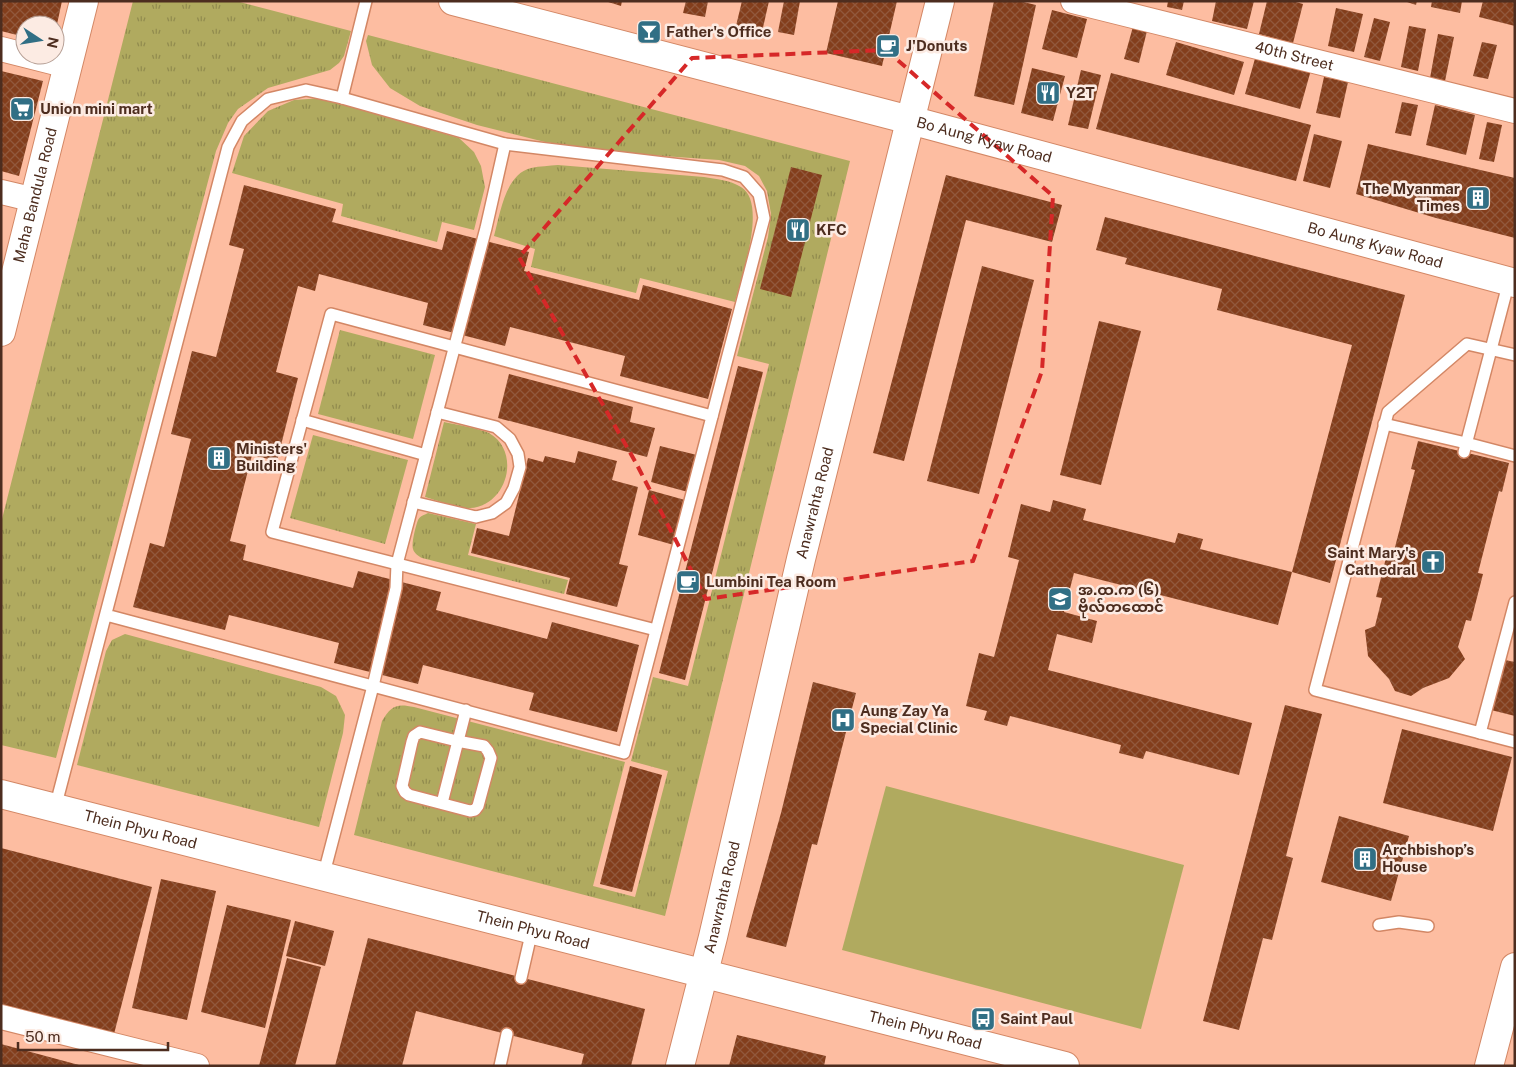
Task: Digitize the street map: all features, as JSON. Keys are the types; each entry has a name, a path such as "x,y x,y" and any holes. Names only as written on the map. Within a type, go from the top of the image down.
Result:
{"main road":[{"name":"Maha Bandula Road","path":"1,332 84,1"},
{"name":"Bo Aung Kyaw Road","path":"453,1 910,120 1512,282"},
{"name":"Anawrahta Road","path":"680,1066 704,974 801,559 940,1"},
{"name":"Thein Phyu Road","path":"1,794 1065,1066"},
{"path":"1489,1066 1515,967"},
{"path":"1506,1066 1515,1033"}],"street":[{"name":"40th Street","path":"1073,1 1515,111"},
{"path":"1,49 68,66"},
{"path":"1,192 35,200"},
{"path":"1,1017 118,1056 196,1066"}],"lane":[{"path":"342,98 366,1"},
{"path":"55,808 228,147 242,121 268,99 306,90 342,98 505,144 723,170 744,177 759,194 764,218 624,753 106,615"},
{"path":"323,877 396,588 397,564 486,228 505,144"},
{"path":"1465,448 1491,348 1512,282"},
{"path":"656,630 272,532 331,314 712,416"},
{"path":"1515,355 1491,348 1466,344 1388,412 1315,690 1515,742"},
{"path":"413,502 476,517 492,513 506,502 514,488 520,467 518,454 510,439 496,427 437,412"},
{"path":"302,420 426,455"},
{"path":"1384,424 1465,448 1515,456"},
{"path":"1480,733 1515,602"},
{"path":"442,803 466,710"},
{"path":"420,732 457,741 484,746 490,758 478,806 475,810 470,811 405,792 402,786 414,736 420,732"},
{"path":"1379,925 1399,922 1428,926"},
{"path":"521,978 532,930"},
{"path":"500,1066 507,1034"}],"highlighted area":[{"path":"886,50 1053,196 1042,371 973,561 706,599 636,463 519,257 692,58"}],"green space":[{"path":"133,1 236,1 351,31 344,56 330,70 268,88 238,109 228,123 216,151 56,758 1,745 1,523"},
{"path":"368,35 850,161 665,916 354,835 382,721 388,712 395,707 403,705 414,707 625,762 593,886 635,897 668,771 631,761 653,677 688,686 769,364 737,356 768,237 771,214 767,191 759,176 745,166 719,160 621,153 545,142 477,125 420,106 390,88 372,65 366,41"},
{"path":"322,98 459,138 474,152 481,166 485,187 474,230 442,222 437,242 341,216 343,204 232,173 244,136 268,111 294,100"},
{"path":"558,165 704,177 728,181 741,187 749,196 753,224 747,259 735,302 640,278 636,293 531,267 535,249 494,236 499,217 505,196 515,178 522,172 534,167"},
{"path":"340,330 435,355 413,439 318,414"},
{"path":"444,422 489,433 499,442 505,452 506,477 501,488 493,498 483,505 466,508 425,497"},
{"path":"313,435 408,460 385,544 290,518"},
{"path":"428,513 476,524 468,555 568,580 564,594 422,558 414,550 413,539 418,520"},
{"path":"125,634 321,687 336,696 345,715 343,733 319,827 77,765 106,651 112,640"},
{"path":"886,786 1184,865 1141,1029 842,950"}],"building":[{"path":"1,1 62,1 59,15 15,15 15,34 1,31"},
{"path":"605,1 622,1 621,6"},
{"path":"686,1 708,1 705,17 683,13"},
{"path":"742,1 769,1 762,32 736,26"},
{"path":"784,1 800,1 794,35 778,32"},
{"path":"838,1 897,1 882,66 826,53"},
{"path":"994,1 1019,1 1036,5 1014,105 974,96"},
{"path":"1168,1 1184,1 1182,10 1167,7"},
{"path":"1216,1 1254,1 1247,29 1212,21"},
{"path":"1267,1 1292,1 1303,4 1293,43 1259,34"},
{"path":"1404,1 1417,1 1416,5"},
{"path":"1432,1 1462,1 1460,13 1431,7"},
{"path":"1483,1 1515,1 1515,26 1479,17"},
{"path":"1336,8 1363,14 1354,52 1328,46"},
{"path":"1052,10 1087,19 1077,58 1042,49"},
{"path":"1374,18 1390,22 1380,61 1364,57"},
{"path":"1134,23 1148,27 1139,63 1124,59"},
{"path":"1409,26 1426,29 1418,71 1401,67"},
{"path":"1438,34 1454,37 1445,81 1430,78"},
{"path":"1176,42 1244,62 1234,95 1166,75"},
{"path":"1482,42 1497,45 1488,79 1473,76"},
{"path":"1256,55 1311,70 1300,109 1245,94"},
{"path":"1032,68 1065,76 1053,121 1021,113"},
{"path":"1081,70 1101,75 1088,129 1068,125"},
{"path":"1,71 43,81 19,176 1,171"},
{"path":"1111,73 1311,125 1296,181 1096,129"},
{"path":"1324,77 1348,82 1340,118 1316,113"},
{"path":"1402,102 1418,105 1411,136 1395,133"},
{"path":"1435,105 1475,115 1466,155 1426,145"},
{"path":"1487,122 1502,125 1494,162 1479,159"},
{"path":"1314,134 1342,141 1330,188 1303,181"},
{"path":"1368,144 1515,178 1515,238 1436,218 1356,194"},
{"path":"791,167 822,175 791,297 760,289"},
{"path":"946,175 1062,205 1052,242 966,220 904,461 873,453"},
{"name":"Ministers' Building","path":"244,185 336,209 332,222 442,250 447,231 529,252 524,271 639,300 643,285 732,309 708,399 620,376 625,356 510,327 505,346 423,325 428,303 319,274 315,291 298,286 276,372 298,378 277,461 252,455 230,541 246,545 243,560 353,588 358,571 441,592 436,610 547,639 552,622 639,645 617,732 529,710 534,693 423,665 418,684 334,663 339,643 229,615 225,630 133,607 150,543 164,547 191,439 171,434 192,351 216,357 244,249 229,245"},
{"path":"1105,217 1405,295 1330,583 1292,572 1352,345 1217,310 1222,289 1125,264 1127,258 1096,250"},
{"path":"982,266 1034,280 979,494 927,481"},
{"path":"1099,321 1141,331 1101,485 1060,475"},
{"path":"738,366 763,372 685,680 659,673"},
{"path":"509,374 633,407 630,422 655,428 647,457 498,418"},
{"name":"Saint Mary's Cathedral","path":"1418,441 1509,463 1502,492 1499,491 1478,573 1483,574 1471,621 1466,620 1458,647 1465,659 1449,678 1423,688 1411,696 1395,691 1389,679 1368,656 1365,630 1375,626 1382,598 1376,597 1388,550 1394,551 1415,470 1411,469"},
{"path":"660,446 697,455 688,492 651,482"},
{"path":"578,451 617,461 612,480 638,487 619,564 628,566 617,607 566,594 570,578 471,553 477,528 509,536 528,458 543,462 545,456 575,463"},
{"path":"649,490 685,500 674,545 638,535"},
{"path":"1053,500 1086,509 1083,520 1175,543 1178,533 1203,539 1200,549 1292,572 1278,625 1074,573 1064,612 1097,621 1092,643 1057,634 1048,670 1252,723 1239,775 1146,751 1143,759 1119,753 1121,745 1010,716 1007,726 984,720 987,711 966,706 979,653 994,657 1019,560 1008,557 1021,504 1050,512"},
{"path":"1505,660 1515,662 1515,716 1491,710"},
{"path":"813,682 856,693 817,845 812,844 786,947 746,937 781,813"},
{"path":"1285,705 1322,714 1286,856 1293,858 1272,940 1263,938 1239,1030 1203,1021"},
{"path":"1402,729 1512,757 1493,831 1383,803"},
{"path":"630,766 662,775 632,892 600,884"},
{"name":"Archbishop’s House","path":"1339,816 1409,836 1391,901 1321,882"},
{"path":"1,848 152,887 114,1034 1,1004"},
{"path":"161,879 216,891 187,1020 132,1008"},
{"path":"227,905 291,920 265,1028 201,1012"},
{"path":"295,921 334,931 325,966 286,956"},
{"path":"368,938 645,1009 631,1066 581,1066 584,1054 416,1011 402,1066 335,1066"},
{"path":"287,958 321,967 295,1066 259,1066"},
{"path":"737,1035 826,1056 824,1066 729,1066"},
{"path":"1,1044 79,1065 79,1066 1,1066"}],"place":[{"name":"Father's Office","path":"649,32"},
{"name":"J'Donuts","path":"888,46"},
{"name":"Y2T","path":"1048,93"},
{"name":"Union mini mart","path":"22,109"},
{"name":"The Myanmar Times","path":"1478,198"},
{"name":"KFC","path":"798,230"},
{"name":"Ministers' Building","path":"219,458"},
{"name":"Saint Mary's Cathedral","path":"1433,562"},
{"name":"Lumbini Tea Room","path":"688,582"},
{"name":"အ.ထ.က (၆) ဗိုလ်တထောင်","path":"1060,599"},
{"name":"Aung Zay Ya Special Clinic","path":"843,720"},
{"name":"Archbishop’s House","path":"1365,859"},
{"name":"Saint Paul","path":"983,1019"}]}
